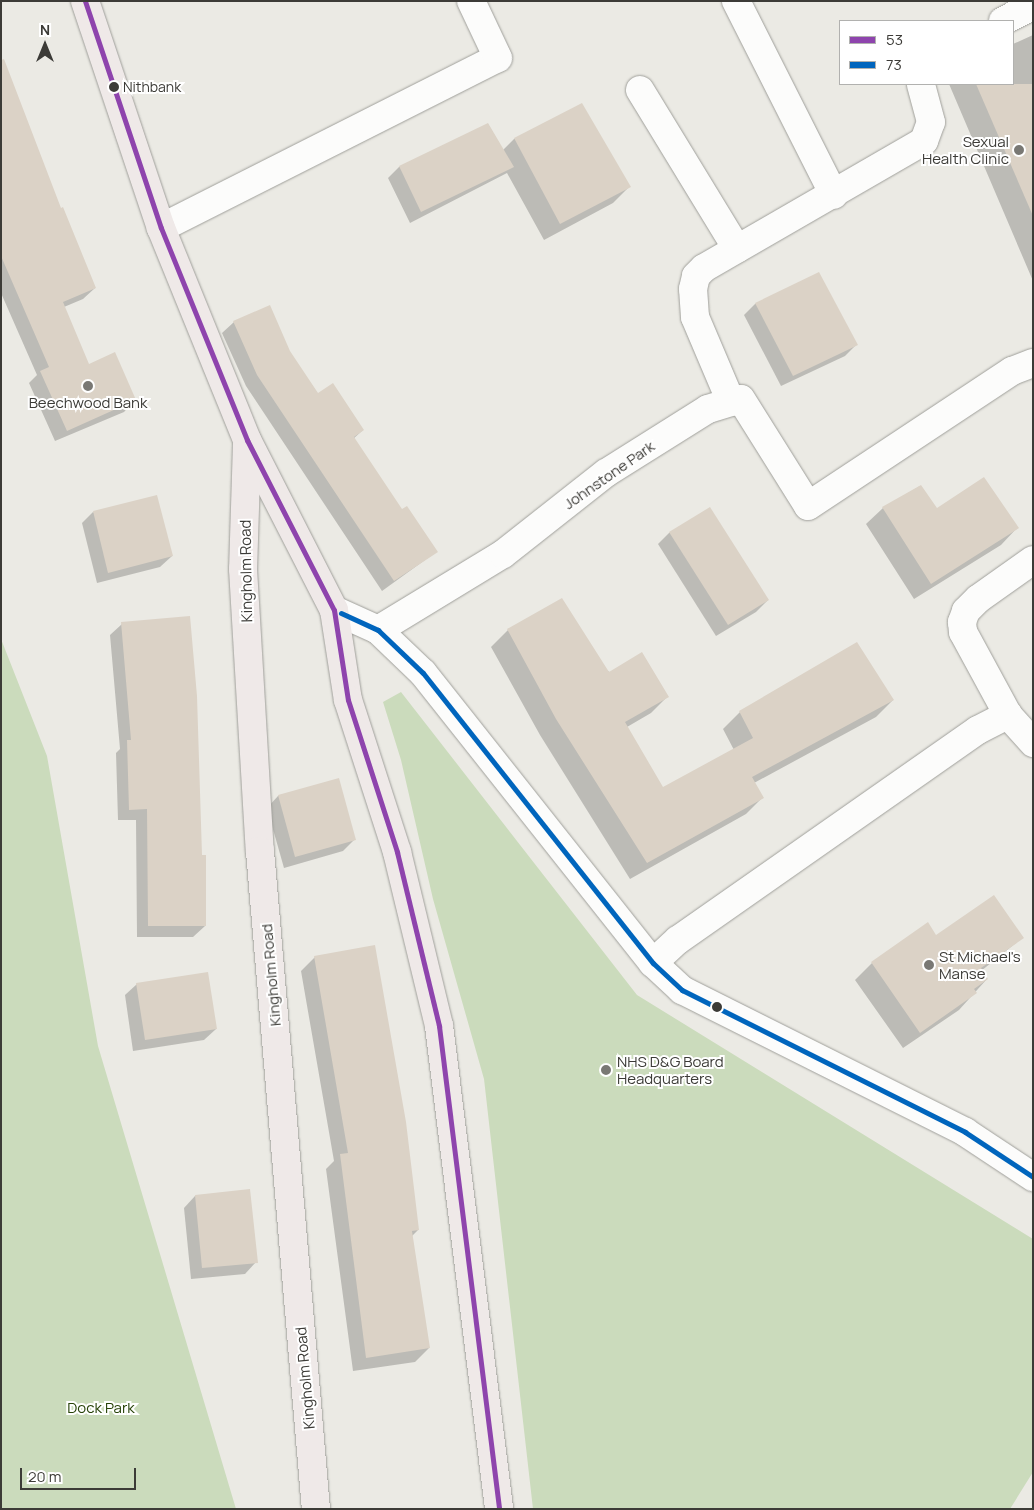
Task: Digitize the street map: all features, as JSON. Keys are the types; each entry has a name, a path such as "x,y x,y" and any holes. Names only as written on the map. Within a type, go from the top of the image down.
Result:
{"main road":[{"path":"85,1 161,228 247,440 334,610 348,700 397,852 439,1026 499,1509"},
{"name":"Kingholm Road","path":"247,440 243,569 260,851 316,1509"}],"street":[{"path":"161,228 498,58 471,1"},
{"path":"736,1 834,195"},
{"path":"1005,20 1033,6"},
{"path":"921,85 931,122 924,141 834,195 704,268 696,276 693,289 695,317 731,402 740,399 808,506 1004,376 1033,363"},
{"path":"640,90 737,249"},
{"name":"Johnstone Park","path":"378,630 504,554 606,473 708,409 731,402"},
{"path":"1033,560 978,599 966,611 962,622 963,632 1008,715 1033,743"},
{"path":"334,610 378,630 423,673 653,963 682,990 965,1132 1033,1177"},
{"path":"653,963 678,940 978,730 1008,715"}],"green space":[{"name":"Dock Park","path":"1,639 47,756 98,1046 236,1509 1,1509"},
{"name":"NHS D&G Board Headquarters","path":"401,692 637,995 1033,1239 1033,1472 1010,1509 533,1509 484,1079 433,899 401,760 383,702"}],"building":[{"path":"4,59 61,208 63,207 96,288 63,302 89,364 115,352 136,400 67,431 40,371 49,367 1,256 1,60"},
{"name":"Sexual Health Clinic","path":"1033,84 1033,216 976,85"},
{"path":"582,103 631,187 560,224 514,138"},
{"path":"488,123 514,167 421,212 399,166"},
{"path":"819,272 858,345 793,376 755,303"},
{"path":"270,305 290,351 318,393 333,383 364,430 354,437 402,509 407,506 438,552 394,581 257,375 233,321"},
{"path":"984,477 1019,528 931,584 882,507 921,485 937,508"},
{"path":"157,495 173,556 108,573 93,511"},
{"path":"710,507 769,600 728,625 669,532"},
{"path":"562,598 609,672 642,652 669,697 625,722 663,787 753,738 739,711 857,642 894,700 752,777 764,798 647,863 556,719 507,629"},
{"path":"190,616 197,696 202,855 206,855 206,926 148,926 147,809 129,810 127,740 131,740 121,622"},
{"path":"339,778 356,840 295,857 278,795"},
{"name":"St Michael's Manse","path":"994,895 1024,938 981,968 988,979 974,989 977,993 920,1033 871,962 928,922 936,935"},
{"path":"375,945 406,1122 419,1230 412,1231 430,1348 366,1358 340,1154 348,1153 314,956"},
{"path":"208,972 217,1029 145,1040 136,983"},
{"path":"250,1189 258,1263 202,1268 195,1195"}],"transit line":[{"name":"53","path":"85,1 161,228 247,440 334,610 348,700 397,852 439,1026 499,1509"},
{"name":"73","path":"341,613 378,630 423,673 653,963 682,990 965,1132 1033,1177"}],"place":[{"name":"Nithbank","path":"114,87"},
{"name":"Sexual Health Clinic","path":"1019,150"},
{"name":"Beechwood Bank","path":"88,386"},
{"name":"St Michael's Manse","path":"929,965"},
{"name":"NHS D&G Board Headquarters","path":"606,1070"}]}
